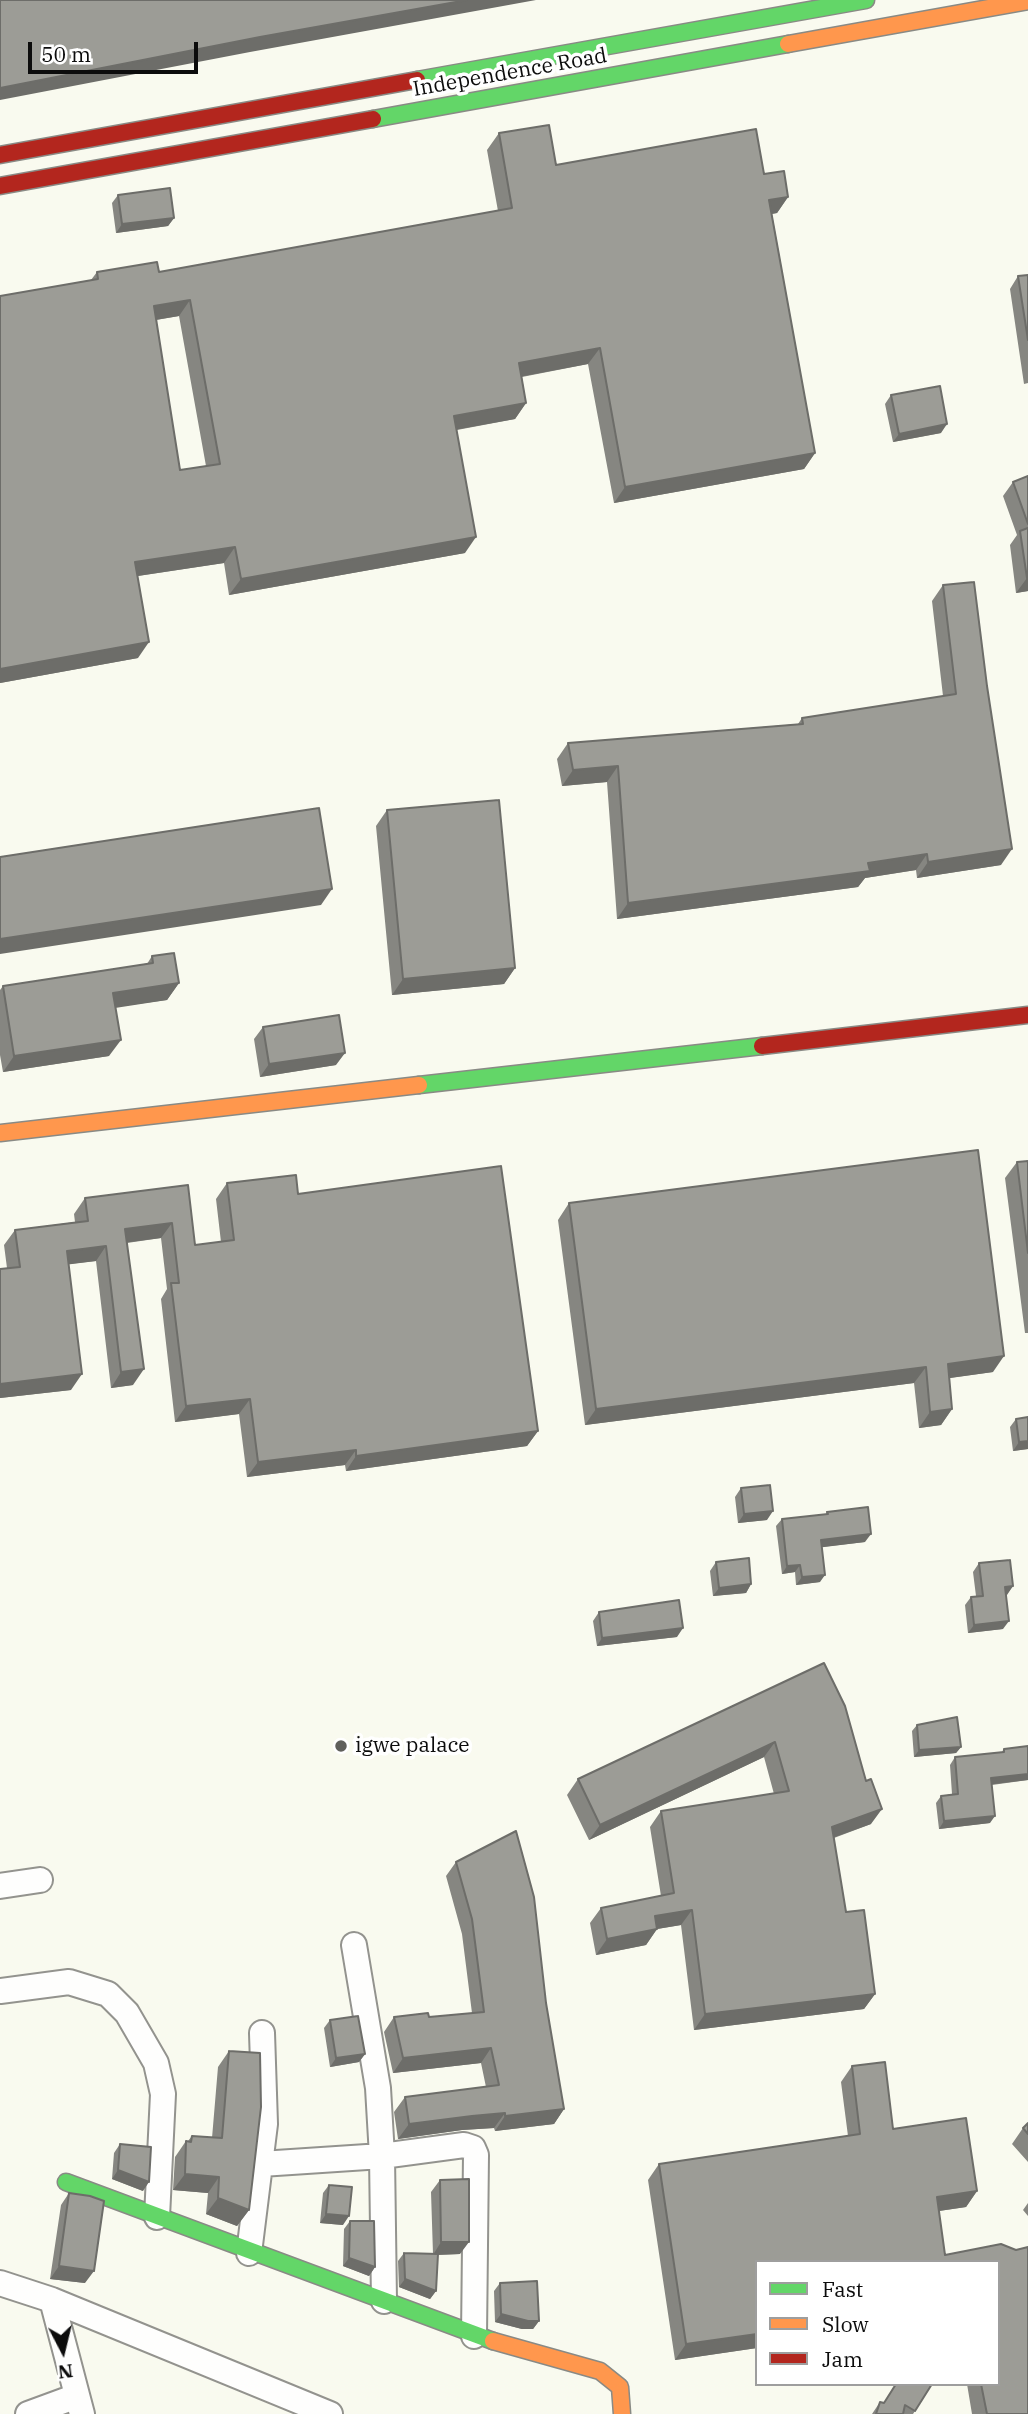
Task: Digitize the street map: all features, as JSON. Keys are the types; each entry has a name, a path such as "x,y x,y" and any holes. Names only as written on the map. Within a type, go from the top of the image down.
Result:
{"main road":[{"name":"Independence Road","path":"0,155 767,8 866,0"},
{"name":"Independence Road","path":"0,186 1028,1"},
{"path":"0,1133 1028,1015"},
{"path":"66,2182 474,2336 600,2371 620,2387 622,2414"}],"street":[{"path":"0,1886 40,1880"},
{"path":"354,1945 379,2088 384,2301"},
{"path":"0,1991 69,1982 108,1994 127,2013 156,2063 163,2094 157,2217"},
{"path":"249,2253 265,2124 262,2033"},
{"path":"261,2164 382,2156 464,2145 473,2148 476,2155 474,2336"},
{"path":"2,2285 52,2300 305,2409 330,2414"},
{"path":"28,2414 79,2405 52,2300"}],"building":[{"path":"0,0 467,0 0,88"},
{"path":"549,125 556,165 756,129 764,174 784,171 788,197 769,200 815,453 625,487 600,348 519,363 526,403 454,416 476,537 241,579 235,547 135,562 149,642 0,669 0,296 98,279 97,272 157,262 159,272 512,208 499,133","holes":["190,300 220,464 180,470 154,306"]},
{"path":"170,188 174,218 122,224 118,195"},
{"path":"1028,275 1028,340 1018,276"},
{"path":"940,386 947,424 899,434 891,395"},
{"path":"1028,476 1028,524 1013,482"},
{"path":"1028,528 1028,578 1027,578 1020,531"},
{"path":"974,582 1012,849 928,862 927,854 868,863 870,871 628,903 618,766 573,770 568,743 803,724 802,718 956,694 943,585"},
{"path":"499,800 515,968 403,979 387,810"},
{"path":"319,808 332,889 0,939 0,857"},
{"path":"174,953 179,983 113,993 121,1040 14,1056 3,986 153,963 152,956"},
{"path":"339,1015 345,1053 269,1064 263,1027"},
{"path":"978,1150 1004,1356 948,1364 952,1409 930,1412 926,1367 596,1409 569,1203"},
{"path":"1028,1161 1028,1253 1017,1162"},
{"path":"501,1166 538,1431 356,1456 356,1450 258,1462 250,1399 186,1406 171,1283 179,1283 172,1223 125,1229 144,1369 121,1372 106,1246 67,1251 82,1374 0,1384 0,1269 20,1267 15,1230 88,1221 85,1198 188,1185 195,1245 234,1240 227,1183 296,1175 298,1194"},
{"path":"1028,1417 1028,1441 1019,1442 1016,1419"},
{"path":"770,1485 773,1511 744,1514 741,1488"},
{"path":"868,1507 871,1534 821,1540 825,1575 802,1577 800,1565 787,1566 782,1519"},
{"path":"749,1558 751,1584 719,1588 716,1562"},
{"path":"1010,1560 1013,1586 1005,1587 1009,1621 974,1625 971,1597 983,1596 979,1563"},
{"path":"679,1600 683,1628 602,1638 599,1612"},
{"path":"824,1663 845,1706 866,1781 871,1779 882,1809 832,1827 846,1912 864,1910 875,1994 705,2014 692,1910 655,1916 657,1929 607,1939 601,1908 674,1893 661,1811 789,1791 775,1742 600,1825 578,1779"},
{"path":"957,1717 961,1747 919,1750 917,1725"},
{"path":"1028,1746 1028,1774 991,1778 995,1816 944,1821 941,1796 958,1794 955,1757 1004,1752 1004,1749"},
{"path":"516,1831 534,1897 546,2003 564,2109 409,2124 405,2097 499,2085 491,2048 403,2058 394,2017 428,2013 429,2017 484,2012 472,1919 456,1862"},
{"path":"358,2016 365,2054 336,2058 330,2020"},
{"path":"229,2051 260,2053 261,2107 249,2210 218,2198 219,2177 185,2174 186,2141 191,2142 192,2136 222,2138"},
{"path":"885,2062 893,2129 966,2118 977,2191 937,2197 945,2255 1001,2244 1016,2250 1028,2247 1028,2414 987,2414 981,2386 1000,2386 1000,2260 755,2260 755,2334 686,2344 659,2164 860,2134 852,2066"},
{"path":"120,2144 151,2147 149,2182 118,2170"},
{"path":"469,2179 469,2242 441,2242 440,2180"},
{"path":"329,2185 352,2187 349,2216 326,2214"},
{"path":"69,2193 104,2201 94,2271 59,2266"},
{"path":"350,2221 374,2221 375,2267 349,2258"},
{"path":"404,2253 438,2254 436,2291 405,2279"},
{"path":"537,2281 539,2321 501,2314 500,2283"},
{"path":"895,2386 931,2386 915,2411 905,2405 903,2414 876,2414 880,2402 884,2403"}],"traffic: fast":[{"path":"417,80 866,0"},
{"path":"373,119 788,44"},
{"path":"419,1085 762,1046"},
{"path":"66,2182 493,2341"}],"traffic: slow":[{"path":"788,44 1028,1"},
{"path":"0,1133 419,1085"},
{"path":"493,2341 600,2371 620,2387 622,2414"}],"traffic: jam":[{"path":"0,155 417,80"},
{"path":"0,186 373,119"},
{"path":"762,1046 1028,1015"}],"place":[{"name":"igwe palace","path":"341,1746"}]}
